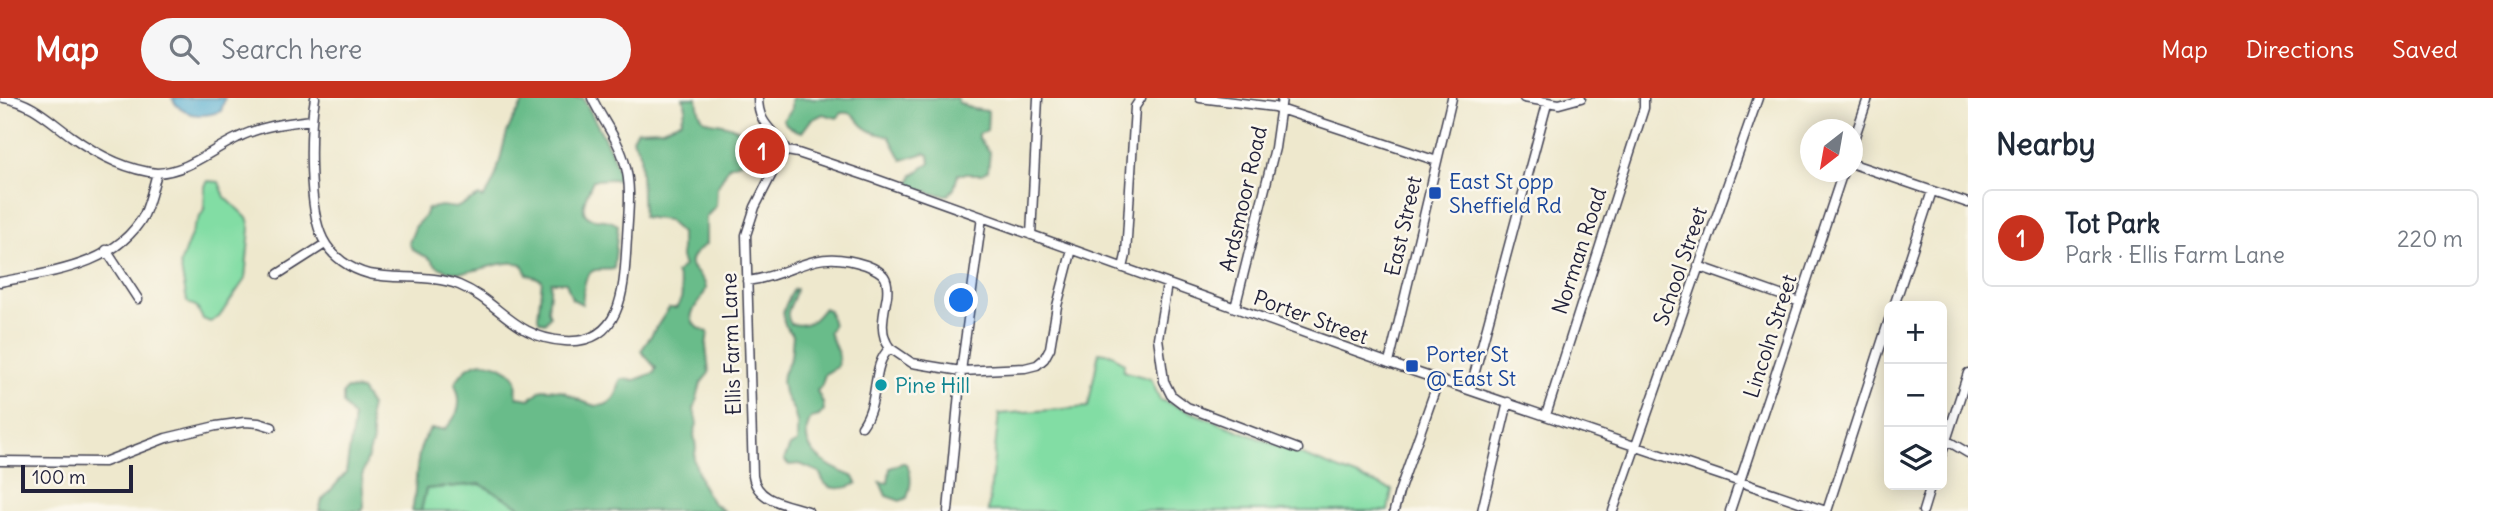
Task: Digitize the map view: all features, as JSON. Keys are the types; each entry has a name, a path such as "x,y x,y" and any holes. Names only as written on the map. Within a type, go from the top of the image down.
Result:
{"street":[{"path":"4,98 34,108 73,138 112,160 138,170 157,173 190,165 255,130 312,120"},
{"path":"314,98 314,201 318,228 325,244 344,262 362,272 450,282 476,295 514,324 537,335 572,341 597,334 612,319 622,297 627,170 622,153 592,98"},
{"path":"758,98 763,122 787,151"},
{"path":"1031,235 1038,98"},
{"path":"1123,268 1134,116 1136,104 1141,98"},
{"path":"1200,98 1280,109 1437,161"},
{"name":"Ardsmoor Road","path":"1235,308 1273,156 1282,98"},
{"name":"East Street","path":"1389,363 1452,98"},
{"path":"1524,98 1547,104 1564,104 1581,98"},
{"name":"Norman Road","path":"1546,415 1644,108 1644,98"},
{"name":"School Street","path":"1613,511 1758,98"},
{"path":"1861,119 1868,98"},
{"path":"1470,390 1547,104"},
{"name":"Porter Street","path":"787,151 873,178 1389,363 1826,511"},
{"name":"Ellis Farm Lane","path":"787,151 781,156 748,223 745,243 753,480 764,496 808,511"},
{"path":"1863,167 1968,203"},
{"path":"0,282 55,273 84,263 106,250 132,231 143,216 157,173"},
{"name":"Lincoln Street","path":"1730,511 1840,182"},
{"path":"1896,301 1932,191"},
{"path":"948,511 961,371 982,217"},
{"path":"278,274 325,244"},
{"path":"747,281 763,278 807,261 825,257 845,259 877,269 888,280 882,330 884,339 890,348 912,363 961,371 1028,368 1044,359 1050,348 1072,249"},
{"path":"106,250 138,299"},
{"path":"1698,266 1800,302"},
{"path":"1167,284 1158,338 1164,381 1171,395 1184,405 1298,449"},
{"path":"1826,511 1884,335"},
{"path":"862,426 873,406 880,361 890,348"},
{"path":"1947,437 1968,373"},
{"path":"1394,511 1439,379"},
{"path":"1482,511 1508,402"},
{"path":"0,461 104,462 166,438 216,426 245,422 272,428"},
{"path":"1947,441 1968,453"},
{"path":"1923,511 1929,490"}],"green space":[{"path":"525,98 583,98 610,149 621,179 593,180 584,202 588,217 618,225 614,269 591,272 586,280 582,304 572,299 566,282 551,282 548,310 550,316 545,323 539,321 538,317 542,280 527,274 522,264 448,271 415,251 409,243 416,225 427,209 441,206 456,208 479,196 484,197 496,174 509,128"},
{"path":"683,98 697,98 703,119 735,128 758,141 756,156 729,166 717,188 716,206 706,217 706,244 696,252 691,264 706,288 694,310 692,321 708,332 706,346 709,373 701,383 694,409 697,424 694,434 694,460 702,485 712,502 724,511 528,511 480,484 426,489 421,511 412,511 421,446 431,429 445,429 454,419 459,403 455,384 468,368 486,362 502,367 513,375 516,381 517,397 530,399 542,389 553,389 597,406 611,402 621,379 635,380 654,373 656,368 641,351 669,308 676,308 681,299 681,287 676,273 684,266 681,258 681,233 667,220 643,217 640,152 632,138 637,130 662,129 681,121 686,107"},
{"path":"793,98 958,98 958,102 973,109 988,111 987,131 979,134 979,139 990,152 988,170 982,174 958,174 954,189 948,195 909,186 913,175 930,163 929,155 925,153 902,160 889,136 871,131 847,113 842,113 837,118 823,114 811,120 802,132 794,129 783,120 791,110"},
{"path":"208,181 219,182 225,197 248,219 250,229 245,279 219,317 210,322 203,319 196,306 187,301 180,264 194,227 204,210 205,186"},
{"path":"794,289 788,315 791,324 807,324 824,308 829,311 833,325 829,332 839,356 837,367 825,374 817,391 824,410 819,416 811,418 807,439 817,456 825,463 854,477 857,483 850,486 831,487 824,482 819,472 800,464 789,465 784,460 790,446 797,442 794,411 784,393 782,382 791,357 793,335 785,323 783,312"},
{"path":"1099,352 1112,354 1124,364 1123,371 1151,379 1160,400 1392,490 1388,511 988,511 999,414 1088,407"},
{"path":"346,389 361,390 371,406 369,415 373,441 362,476 364,506 362,511 319,511 322,500 346,473 353,417 343,404 343,393"},
{"path":"902,463 908,467 910,489 907,498 900,501 886,496 880,482 888,483 890,468"},
{"path":"480,484 528,511 421,511 426,489"}],"water":[{"path":"172,98 225,98 221,111 200,115 181,109"}],"place":[{"name":"Tot Park","path":"762,151"},
{"name":"East St opp Sheffield Rd","path":"1435,193"},
{"name":"Porter St @ East St","path":"1412,366"},
{"name":"Pine Hill","path":"881,385"}]}
